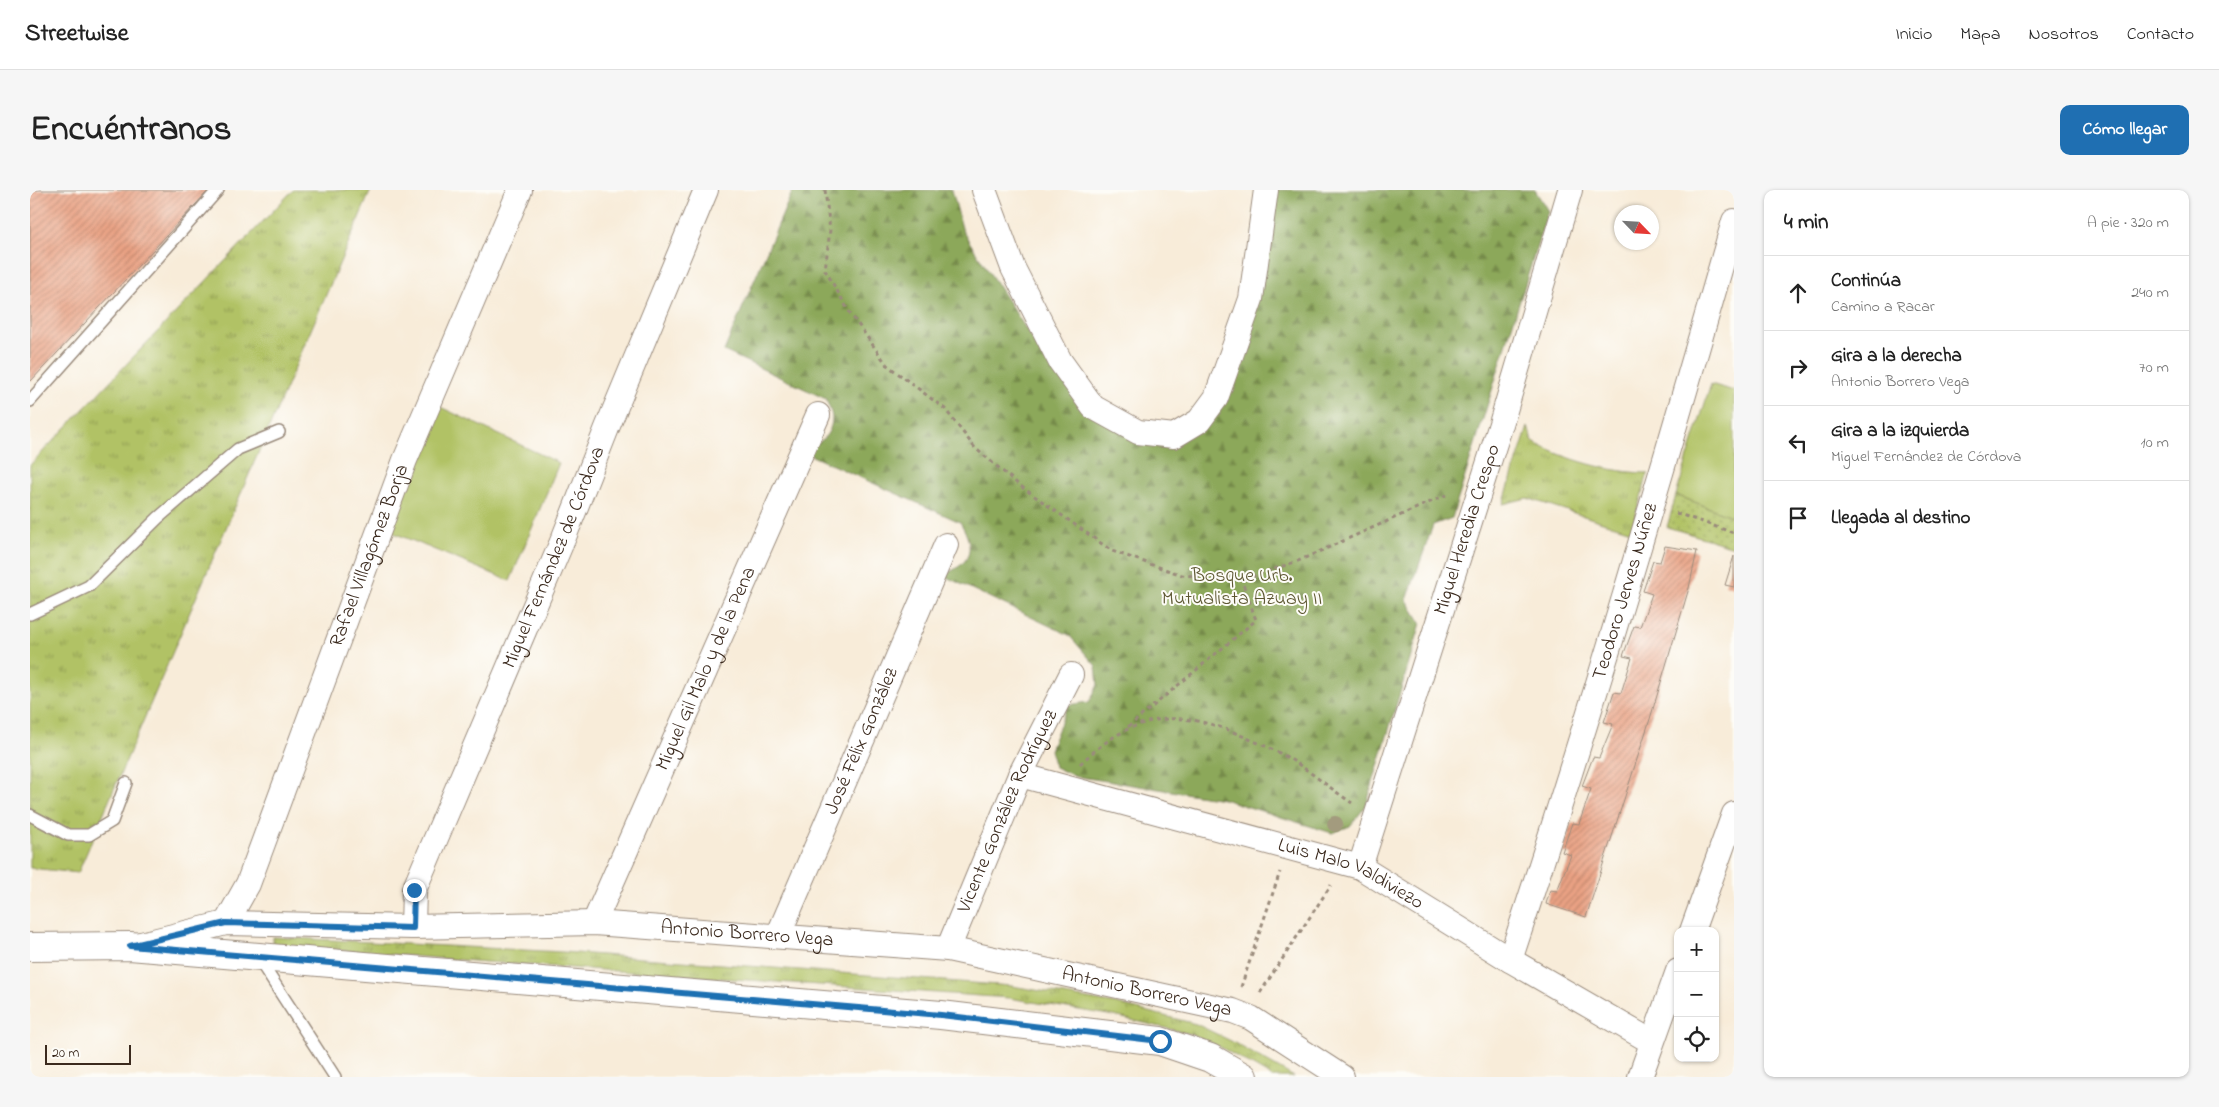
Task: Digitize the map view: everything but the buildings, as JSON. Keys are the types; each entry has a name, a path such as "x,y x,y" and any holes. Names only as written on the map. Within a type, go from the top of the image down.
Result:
{"street":[{"name":"Rafael Villagómez Borja","path":"226,923 248,884 405,460 520,190"},
{"name":"Miguel Fernández de Córdova","path":"413,928 414,890 564,537 706,190"},
{"path":"984,190 1013,268 1038,319 1060,360 1093,407 1138,432 1174,436 1199,421 1216,398 1252,299 1266,190"},
{"name":"Miguel Heredia Crespo","path":"1352,865 1375,819 1498,432 1570,190"},
{"name":"Teodoro Jerves Núñez","path":"1510,960 1568,786 1734,221"},
{"name":"Miguel Gil Malo y de la Pena","path":"594,923 818,415"},
{"name":"José Félix González","path":"778,936 946,545"},
{"name":"Vicente González Rodríguez","path":"948,949 1020,776 1071,675"},
{"name":"Luis Malo Valdiviezo","path":"1020,776 1352,865 1510,960 1652,1042"},
{"path":"1693,927 1734,814"},
{"name":"Antonio Borrero Vega","path":"130,946 226,923 413,928 594,923 948,949 1233,1011 1251,1018 1342,1077"},
{"path":"30,947 130,946 941,1015 1160,1041 1210,1058 1242,1077"},
{"path":"1640,1077 1678,972"}],"lane":[{"path":"30,401 218,190"},
{"path":"30,614 89,586 158,518 238,449 279,432"},
{"path":"30,815 68,835 89,834 112,821 126,783"},
{"path":"257,957 336,1077"}],"path":[{"path":"825,190 830,230 824,270 850,313 887,365 946,408 975,448 1019,485 1112,551 1182,575 1242,580 1298,562 1446,495"},
{"path":"1704,523 1734,533"},
{"path":"1058,786 1100,744 1126,729 1256,620 1242,580"},
{"path":"1126,729 1153,720 1199,720 1220,725 1290,759 1375,819"},
{"path":"1239,992 1278,880 1286,848"},
{"path":"1257,997 1352,865"}],"green space":[{"path":"293,190 371,190 78,873 30,868 30,465"},
{"name":"Bosque Urb. Mutualista Azuay II","path":"793,190 952,190 963,232 1047,361 1148,444 1207,417 1275,190 1535,190 1548,211 1452,518 1433,525 1407,600 1421,623 1366,806 1350,826 1332,833 1223,799 1074,776 1055,767 1050,750 1068,705 1089,702 1098,685 1096,666 1069,635 942,575 960,566 968,554 968,540 960,522 801,451 822,440 829,430 832,416 826,399 724,351"},
{"path":"1711,384 1734,391 1734,508 1731,516 1676,495"},
{"path":"434,404 559,463 510,581 382,528"},
{"path":"1528,427 1533,442 1559,454 1604,468 1648,473 1631,531 1527,498 1503,504"},
{"path":"1676,495 1731,516 1734,508 1734,547 1667,527"},
{"path":"273,937 563,952 1012,986 1117,1004 1196,1024 1231,1041 1294,1077 1272,1077 1222,1048 1191,1034 1114,1016 1009,998 486,962 273,945"}],"route":[{"path":"414,890 413,928 226,923 130,946 941,1015 1160,1041"}]}
